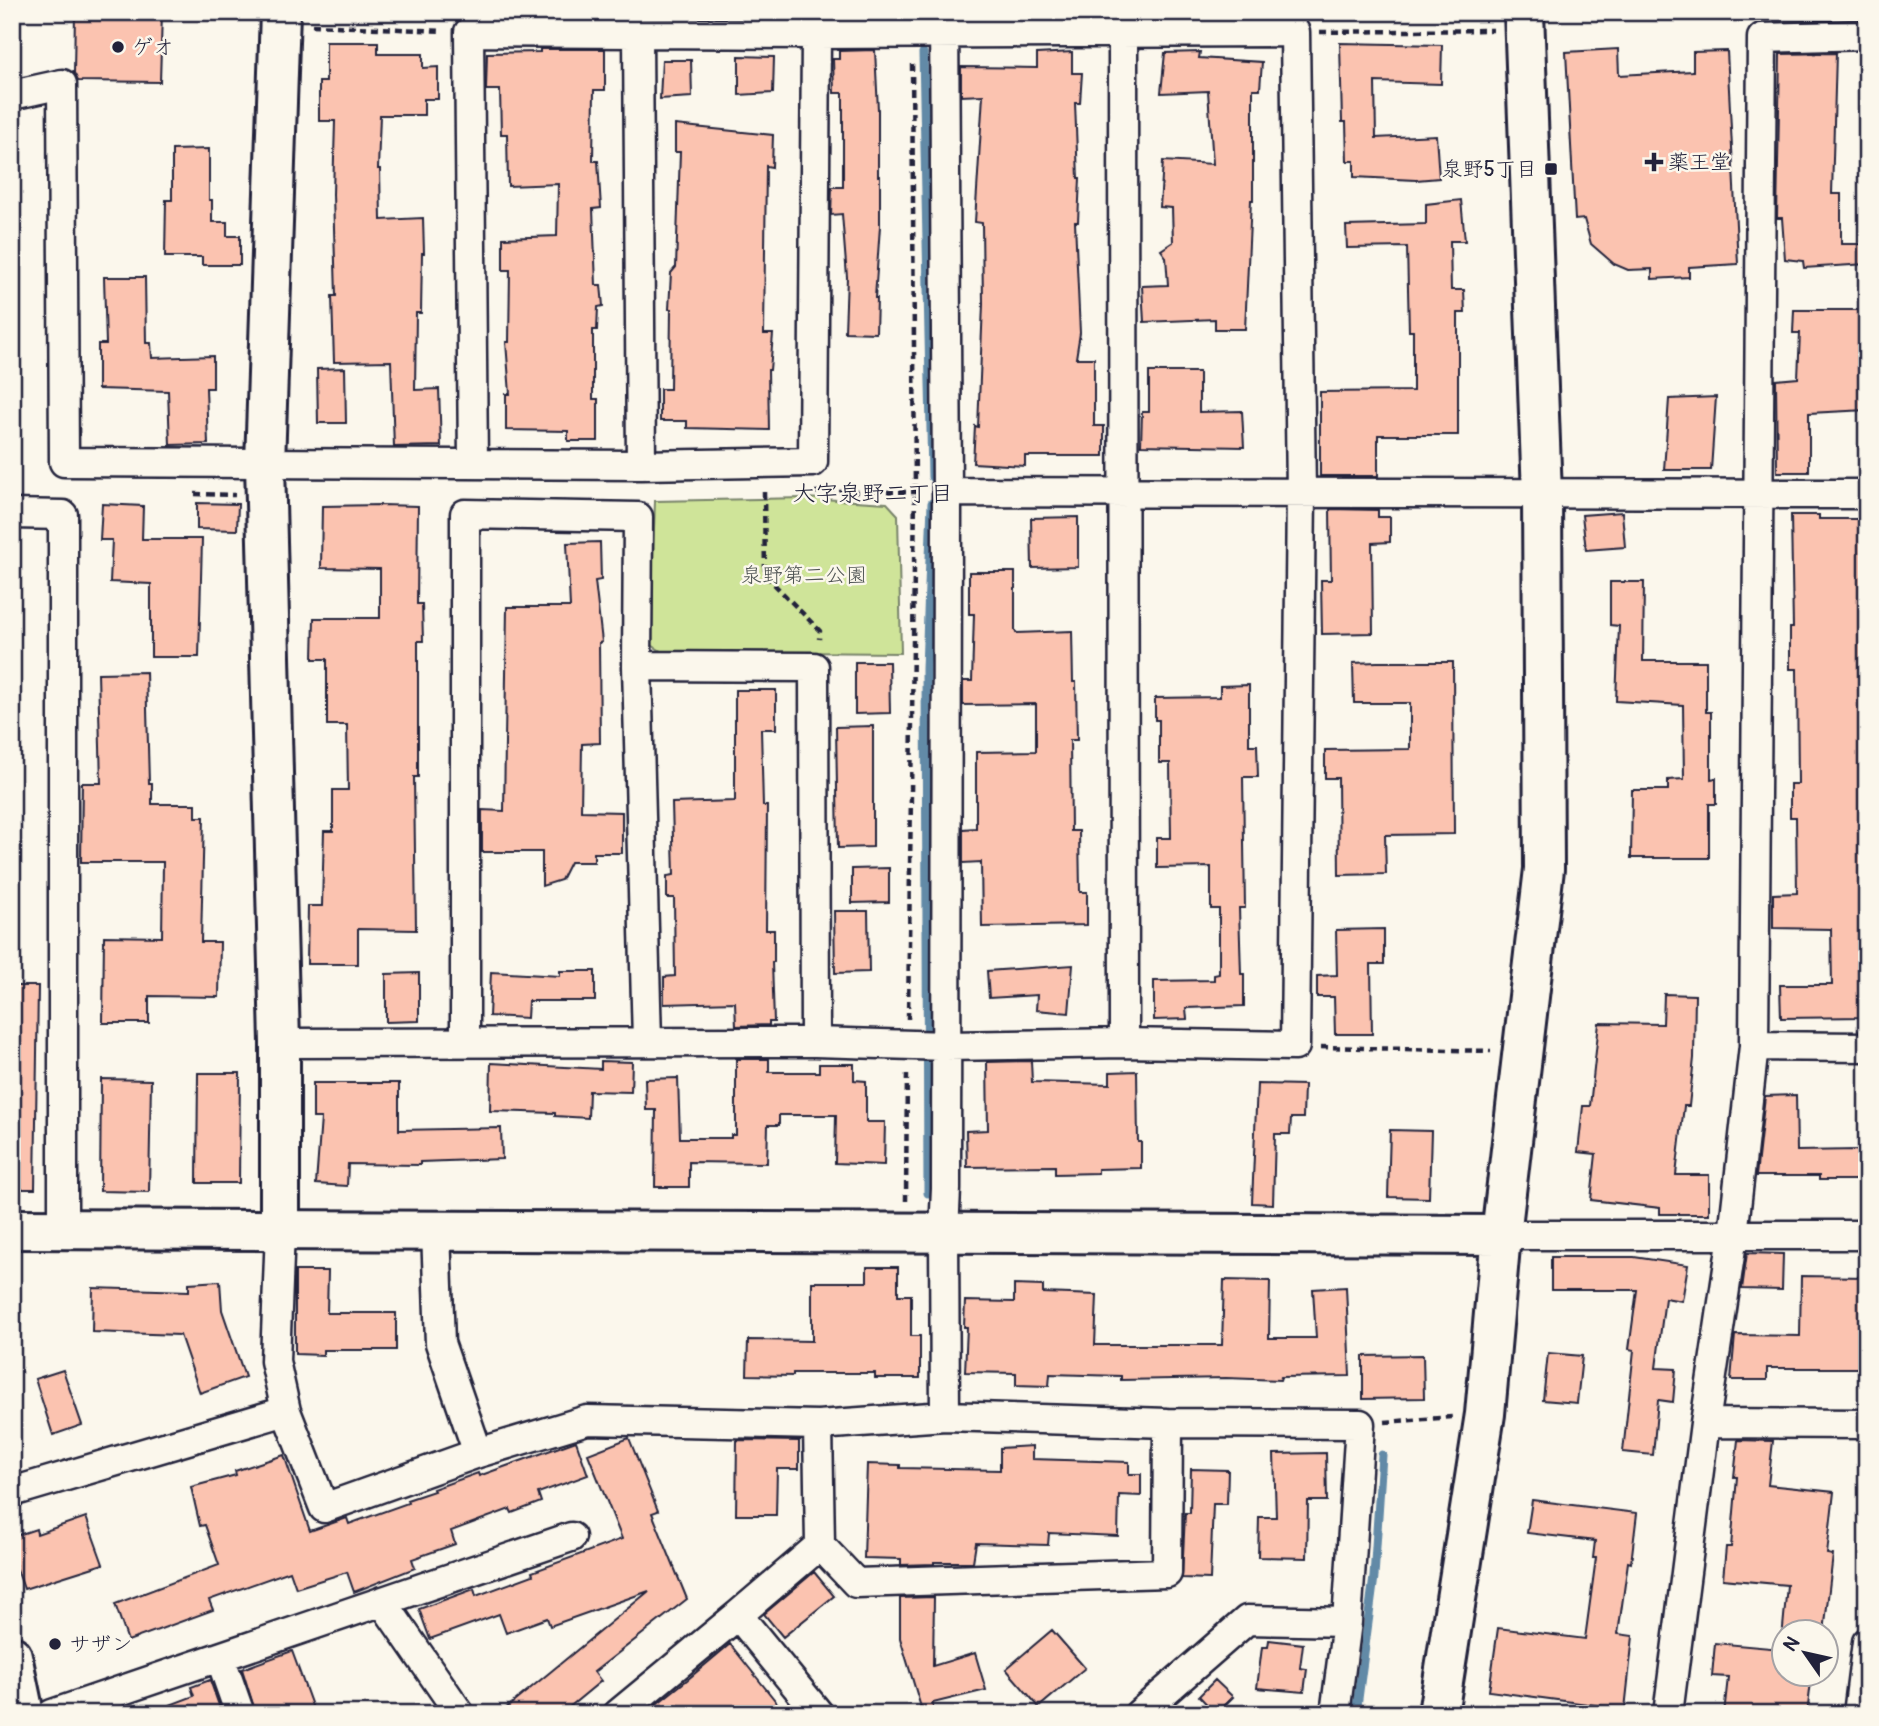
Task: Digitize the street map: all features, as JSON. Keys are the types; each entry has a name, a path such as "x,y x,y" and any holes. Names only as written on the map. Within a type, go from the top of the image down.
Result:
{"street":[{"path":"294,18 265,464 280,1043 280,1230 275,1361 286,1411 324,1508 478,1453 587,1420 818,1425 945,1416 1168,1423 1360,1424 1347,1622 1335,1714"},
{"path":"1446,1704 1485,1414 1501,1235 1544,869 1542,495 1508,21"},
{"path":"280,1043 647,1041 946,1046 1124,1043 1295,1046 1301,493 1295,32 1123,34 943,23 912,34 469,32 473,463"},
{"path":"943,23 947,492 945,1416"},
{"path":"1668,1714 1732,1235 1754,1046 1762,38 1860,27"},
{"path":"638,33 641,465"},
{"path":"12,94 62,84 64,462 641,465 813,462 816,34"},
{"path":"1123,34 1124,1043"},
{"path":"947,492 1867,494"},
{"path":"12,514 63,515 63,1229"},
{"path":"465,1042 465,514 638,517 637,666 647,1041"},
{"path":"637,666 814,667 815,1042"},
{"path":"1754,1046 1867,1046"},
{"path":"12,1229 1867,1235"},
{"path":"436,1230 440,1343 478,1453"},
{"path":"12,1493 286,1411"},
{"path":"818,1425 820,1545 856,1583 1167,1573 1168,1423"},
{"path":"1705,1423 1867,1424"},
{"path":"52,1714 571,1537"},
{"path":"618,1714 820,1545"},
{"path":"382,1601 460,1714"},
{"path":"738,1615 819,1714"},
{"path":"1139,1714 1247,1620 1347,1622"},
{"path":"1858,1714 1867,1642"},
{"path":"12,1656 24,1714"},
{"path":"220,1657 240,1714"}],"path":[{"path":"294,18 469,32"},
{"path":"1295,32 1508,21"},
{"path":"906,1208 915,492 912,34"},
{"path":"764,492 765,575 820,631 814,667"},
{"path":"1295,1046 1499,1051"},
{"path":"1360,1424 1458,1416"}],"green space":[{"name":"泉野第二公園","path":"805,498 887,503 898,515 901,653 661,651 650,644 655,501"}],"building":[{"name":"ゲオ","path":"75,12 162,12 160,82 78,81 74,73"},
{"path":"326,42 378,42 378,54 423,54 423,68 438,67 438,99 424,99 424,115 380,115 378,169 381,220 423,218 424,253 421,313 416,313 415,390 439,389 441,446 394,447 391,361 334,362 332,296 336,296 333,194 335,121 319,121 319,82 326,82"},
{"path":"1340,43 1442,45 1441,84 1375,82 1376,138 1436,135 1439,178 1416,180 1354,177 1354,161 1347,161 1346,122 1342,122"},
{"path":"540,49 605,49 605,90 594,90 593,161 598,161 601,208 593,209 596,285 601,285 603,306 598,307 597,330 593,330 593,399 598,399 598,441 568,441 568,431 506,430 506,394 510,394 506,342 509,342 510,270 503,270 503,238 557,236 558,184 508,186 507,134 501,134 500,90 486,90 487,53 540,52"},
{"path":"1618,49 1619,75 1693,71 1693,52 1727,51 1738,264 1689,267 1689,277 1652,279 1652,269 1628,270 1614,264 1591,244 1584,219 1575,220 1566,52"},
{"path":"875,50 880,176 876,333 845,332 847,277 842,214 831,215 832,187 843,187 843,93 834,93 833,59 839,59 839,51"},
{"path":"1072,52 1072,73 1082,73 1080,103 1075,103 1080,178 1078,222 1075,222 1080,333 1076,358 1094,358 1094,426 1104,426 1104,456 1025,456 1025,466 973,463 975,426 978,427 983,304 982,223 975,222 983,95 961,96 961,67 1037,68 1037,54"},
{"path":"1200,52 1199,58 1262,62 1260,89 1253,89 1253,200 1245,329 1215,329 1215,319 1144,322 1142,286 1168,285 1166,257 1161,250 1173,242 1172,208 1160,207 1163,161 1213,164 1208,91 1161,93 1165,53"},
{"path":"1836,53 1832,194 1841,194 1841,244 1867,244 1867,264 1804,268 1803,261 1785,259 1782,218 1777,218 1780,54"},
{"path":"739,56 774,57 773,93 739,95"},
{"path":"662,60 691,60 692,97 660,99"},
{"path":"675,125 773,135 772,167 766,166 764,334 773,334 768,370 769,430 687,428 687,421 660,421 660,389 670,389 669,309 671,273 676,267 680,152 675,152"},
{"path":"209,149 212,222 227,222 227,236 240,236 240,265 202,265 202,257 165,257 166,200 172,200 172,150"},
{"path":"1461,200 1465,241 1450,241 1451,290 1464,290 1465,313 1458,313 1458,435 1378,435 1378,476 1320,476 1320,392 1413,391 1413,331 1409,331 1407,247 1347,248 1346,226 1426,224 1426,204"},
{"path":"104,277 145,277 146,343 151,343 152,358 213,356 213,388 206,388 208,444 170,445 168,391 98,389 98,344 106,344"},
{"path":"1794,310 1867,310 1867,410 1809,413 1809,472 1777,472 1776,380 1798,378 1800,333 1793,333"},
{"path":"345,368 346,423 318,423 317,369"},
{"path":"1149,372 1199,372 1199,412 1242,411 1244,447 1141,445 1142,412 1149,412"},
{"path":"1716,397 1711,470 1664,470 1669,399"},
{"path":"197,503 238,504 237,530 197,529"},
{"path":"102,504 143,506 142,539 202,539 199,657 151,657 151,584 110,582 112,540 100,540"},
{"path":"322,506 418,506 417,604 422,604 423,641 418,641 418,777 414,777 416,930 358,929 358,964 307,964 308,906 322,906 324,831 333,831 333,790 348,790 347,725 327,725 327,659 313,659 314,618 380,618 380,569 321,568"},
{"path":"1330,509 1378,510 1378,517 1390,517 1390,542 1372,543 1373,633 1322,634 1321,580 1331,580"},
{"path":"1622,512 1625,547 1586,550 1582,515"},
{"path":"1791,515 1819,515 1819,519 1867,519 1867,873 1863,873 1863,934 1867,1017 1781,1018 1780,985 1832,985 1831,929 1773,928 1773,894 1797,893 1796,817 1790,817 1790,784 1798,784 1797,669 1790,669 1790,628 1793,628"},
{"path":"1078,517 1078,567 1032,568 1031,518"},
{"path":"600,542 601,580 595,581 602,642 599,643 600,743 582,744 581,811 622,812 622,853 594,853 594,862 570,862 561,880 542,886 542,852 482,852 482,810 504,811 507,607 570,607 567,543"},
{"path":"969,572 1015,572 1017,633 1072,631 1077,740 1070,740 1071,831 1079,831 1080,892 1087,892 1087,925 982,927 981,862 963,863 963,829 976,828 976,752 1036,751 1036,704 963,705 963,681 972,681 974,614 969,614"},
{"path":"1610,582 1644,582 1643,661 1706,661 1706,712 1711,712 1711,779 1716,778 1716,804 1709,804 1709,858 1631,858 1632,790 1668,790 1668,780 1684,779 1683,705 1616,701 1619,626 1610,625"},
{"path":"855,662 889,662 890,713 855,714"},
{"path":"1453,662 1454,834 1385,835 1386,874 1339,875 1338,778 1325,778 1325,750 1410,749 1410,703 1354,703 1353,663"},
{"path":"146,672 152,804 196,804 196,817 204,817 201,942 220,942 219,997 149,996 149,1023 103,1023 104,936 162,937 163,862 81,862 82,783 101,783 98,673"},
{"path":"1249,685 1249,745 1257,745 1258,777 1243,777 1245,908 1239,908 1244,1006 1186,1008 1187,1019 1154,1020 1154,981 1214,980 1214,975 1219,974 1219,909 1211,909 1211,867 1157,868 1157,838 1171,838 1170,763 1159,763 1159,720 1155,720 1155,698 1220,697 1220,686"},
{"path":"735,690 776,690 776,729 761,729 763,806 767,806 766,930 774,930 774,1022 769,1022 769,1025 736,1026 735,1002 664,1004 664,977 675,976 674,898 667,898 667,876 674,875 672,803 735,801"},
{"path":"873,726 873,847 838,848 836,727"},
{"path":"889,868 889,902 852,903 852,869"},
{"path":"834,911 868,911 869,972 835,973"},
{"path":"1384,929 1384,964 1371,964 1372,1034 1335,1034 1334,997 1317,997 1317,976 1337,975 1336,930"},
{"path":"1073,965 1069,1013 1036,1010 1037,995 989,998 987,971"},
{"path":"560,971 595,971 595,1001 528,1001 527,1018 489,1016 491,972 560,976"},
{"path":"419,973 419,1021 386,1022 386,974"},
{"path":"12,986 38,986 35,1189 12,1189"},
{"path":"1664,994 1695,995 1694,1058 1689,1106 1684,1106 1676,1175 1709,1175 1709,1214 1660,1214 1660,1208 1591,1200 1596,1154 1578,1152 1583,1106 1590,1106 1599,1023 1663,1024"},
{"path":"736,1059 769,1059 769,1072 819,1072 819,1064 854,1064 854,1080 866,1081 866,1122 885,1122 884,1165 835,1163 836,1115 779,1115 779,1125 768,1125 767,1163 689,1162 689,1187 655,1187 656,1110 646,1110 645,1079 678,1078 680,1138 731,1138 731,1135 736,1135"},
{"path":"601,1061 632,1062 631,1092 589,1091 588,1118 555,1116 555,1113 490,1111 491,1063 601,1069"},
{"path":"1031,1061 1032,1082 1110,1084 1110,1072 1137,1071 1141,1168 1055,1174 1055,1166 967,1167 966,1131 988,1130 987,1062"},
{"path":"198,1073 240,1073 239,1183 197,1183"},
{"path":"101,1079 151,1080 149,1192 100,1191"},
{"path":"313,1083 399,1083 399,1130 501,1128 502,1159 420,1162 420,1165 348,1164 347,1186 316,1184 321,1118 313,1118"},
{"path":"1257,1084 1304,1085 1303,1118 1291,1118 1290,1134 1275,1134 1273,1204 1252,1203"},
{"path":"1796,1095 1797,1151 1858,1150 1858,1180 1819,1180 1819,1176 1756,1176 1765,1096"},
{"path":"1390,1130 1431,1131 1429,1198 1388,1197"},
{"path":"1747,1253 1783,1254 1782,1290 1742,1289"},
{"path":"1551,1257 1634,1257 1688,1265 1682,1301 1665,1298 1656,1368 1676,1369 1673,1402 1658,1400 1653,1455 1623,1452 1634,1350 1629,1349 1637,1290 1551,1290"},
{"path":"867,1267 898,1267 898,1295 911,1295 911,1336 920,1336 920,1378 875,1378 875,1373 747,1375 748,1340 812,1341 812,1282 867,1282"},
{"path":"295,1271 328,1271 327,1313 396,1313 396,1350 323,1350 323,1355 295,1354"},
{"path":"1801,1276 1867,1277 1867,1368 1767,1368 1767,1380 1731,1380 1735,1335 1800,1336"},
{"path":"1224,1280 1270,1281 1269,1338 1316,1338 1313,1289 1346,1287 1350,1376 1281,1377 1280,1380 1121,1380 1121,1376 1050,1374 1049,1386 1016,1385 1016,1373 965,1372 965,1301 1014,1302 1014,1285 1043,1286 1043,1293 1097,1295 1095,1345 1222,1345"},
{"path":"220,1281 222,1310 245,1377 200,1393 180,1335 92,1332 93,1288 189,1291 189,1283"},
{"path":"1548,1353 1582,1356 1577,1403 1543,1400"},
{"path":"1423,1355 1424,1398 1363,1399 1363,1356"},
{"path":"63,1370 82,1425 53,1435 35,1379"},
{"path":"629,1438 658,1511 652,1513 687,1599 594,1672 601,1681 561,1714 499,1714 649,1591 550,1626 547,1618 506,1633 499,1614 430,1639 419,1609 474,1589 476,1596 622,1539 588,1454"},
{"path":"737,1440 799,1441 799,1469 777,1469 776,1515 736,1515"},
{"path":"1738,1440 1773,1441 1768,1485 1834,1492 1827,1554 1833,1555 1826,1618 1784,1618 1787,1585 1723,1579 1726,1547 1731,1547 1737,1477 1734,1477"},
{"path":"576,1441 588,1475 538,1493 541,1502 512,1513 510,1509 451,1531 455,1544 412,1559 415,1568 354,1592 347,1572 296,1588 290,1571 209,1600 213,1610 128,1641 115,1604 219,1565 205,1525 200,1526 191,1487 236,1475 235,1471 284,1455 310,1531 347,1518 349,1524 408,1503 407,1500 434,1491 433,1489 478,1473 479,1476"},
{"path":"1032,1446 1032,1459 1129,1462 1129,1474 1141,1474 1141,1496 1119,1495 1118,1536 1049,1533 1048,1545 976,1543 973,1562 901,1565 901,1559 864,1558 867,1464 900,1465 900,1468 1000,1470 1000,1448"},
{"path":"1326,1453 1327,1501 1308,1501 1307,1558 1258,1557 1259,1517 1276,1517 1274,1454"},
{"path":"1191,1469 1228,1470 1227,1504 1213,1504 1210,1579 1182,1578 1185,1513 1190,1513"},
{"path":"1532,1500 1637,1513 1618,1634 1633,1636 1625,1709 1489,1691 1498,1628 1585,1639 1596,1558 1593,1558 1595,1541 1527,1533"},
{"path":"86,1517 103,1564 24,1589 12,1555 12,1537 36,1529 37,1534"},
{"path":"814,1572 834,1596 783,1637 764,1614"},
{"path":"934,1597 933,1666 975,1653 986,1690 933,1703 933,1714 923,1714 900,1638 900,1598"},
{"path":"1052,1630 1085,1668 1039,1707 1006,1669"},
{"path":"1269,1640 1303,1644 1300,1668 1307,1669 1304,1692 1257,1688 1262,1647 1268,1647"},
{"path":"1715,1643 1770,1648 1770,1688 1810,1688 1807,1714 1724,1714 1728,1677 1712,1676"},
{"path":"730,1644 786,1714 644,1714 687,1680"},
{"path":"292,1651 315,1714 256,1714 242,1669"},
{"path":"210,1680 222,1714 155,1714 154,1711 194,1696 191,1687"},
{"path":"1215,1680 1233,1697 1216,1714 1199,1696"}],"waterway":[{"path":"923,53 932,477"},
{"path":"928,1193 926,669 932,503"},
{"path":"1356,1714 1374,1577 1382,1455"}],"place":[{"name":"ゲオ","path":"118,47"},
{"name":"薬王堂","path":"1654,162"},
{"name":"泉野5丁目","path":"1551,169"},
{"name":"サザン","path":"55,1644"}],"district":[{"name":"大字泉野二丁目","path":"873,493"}]}
